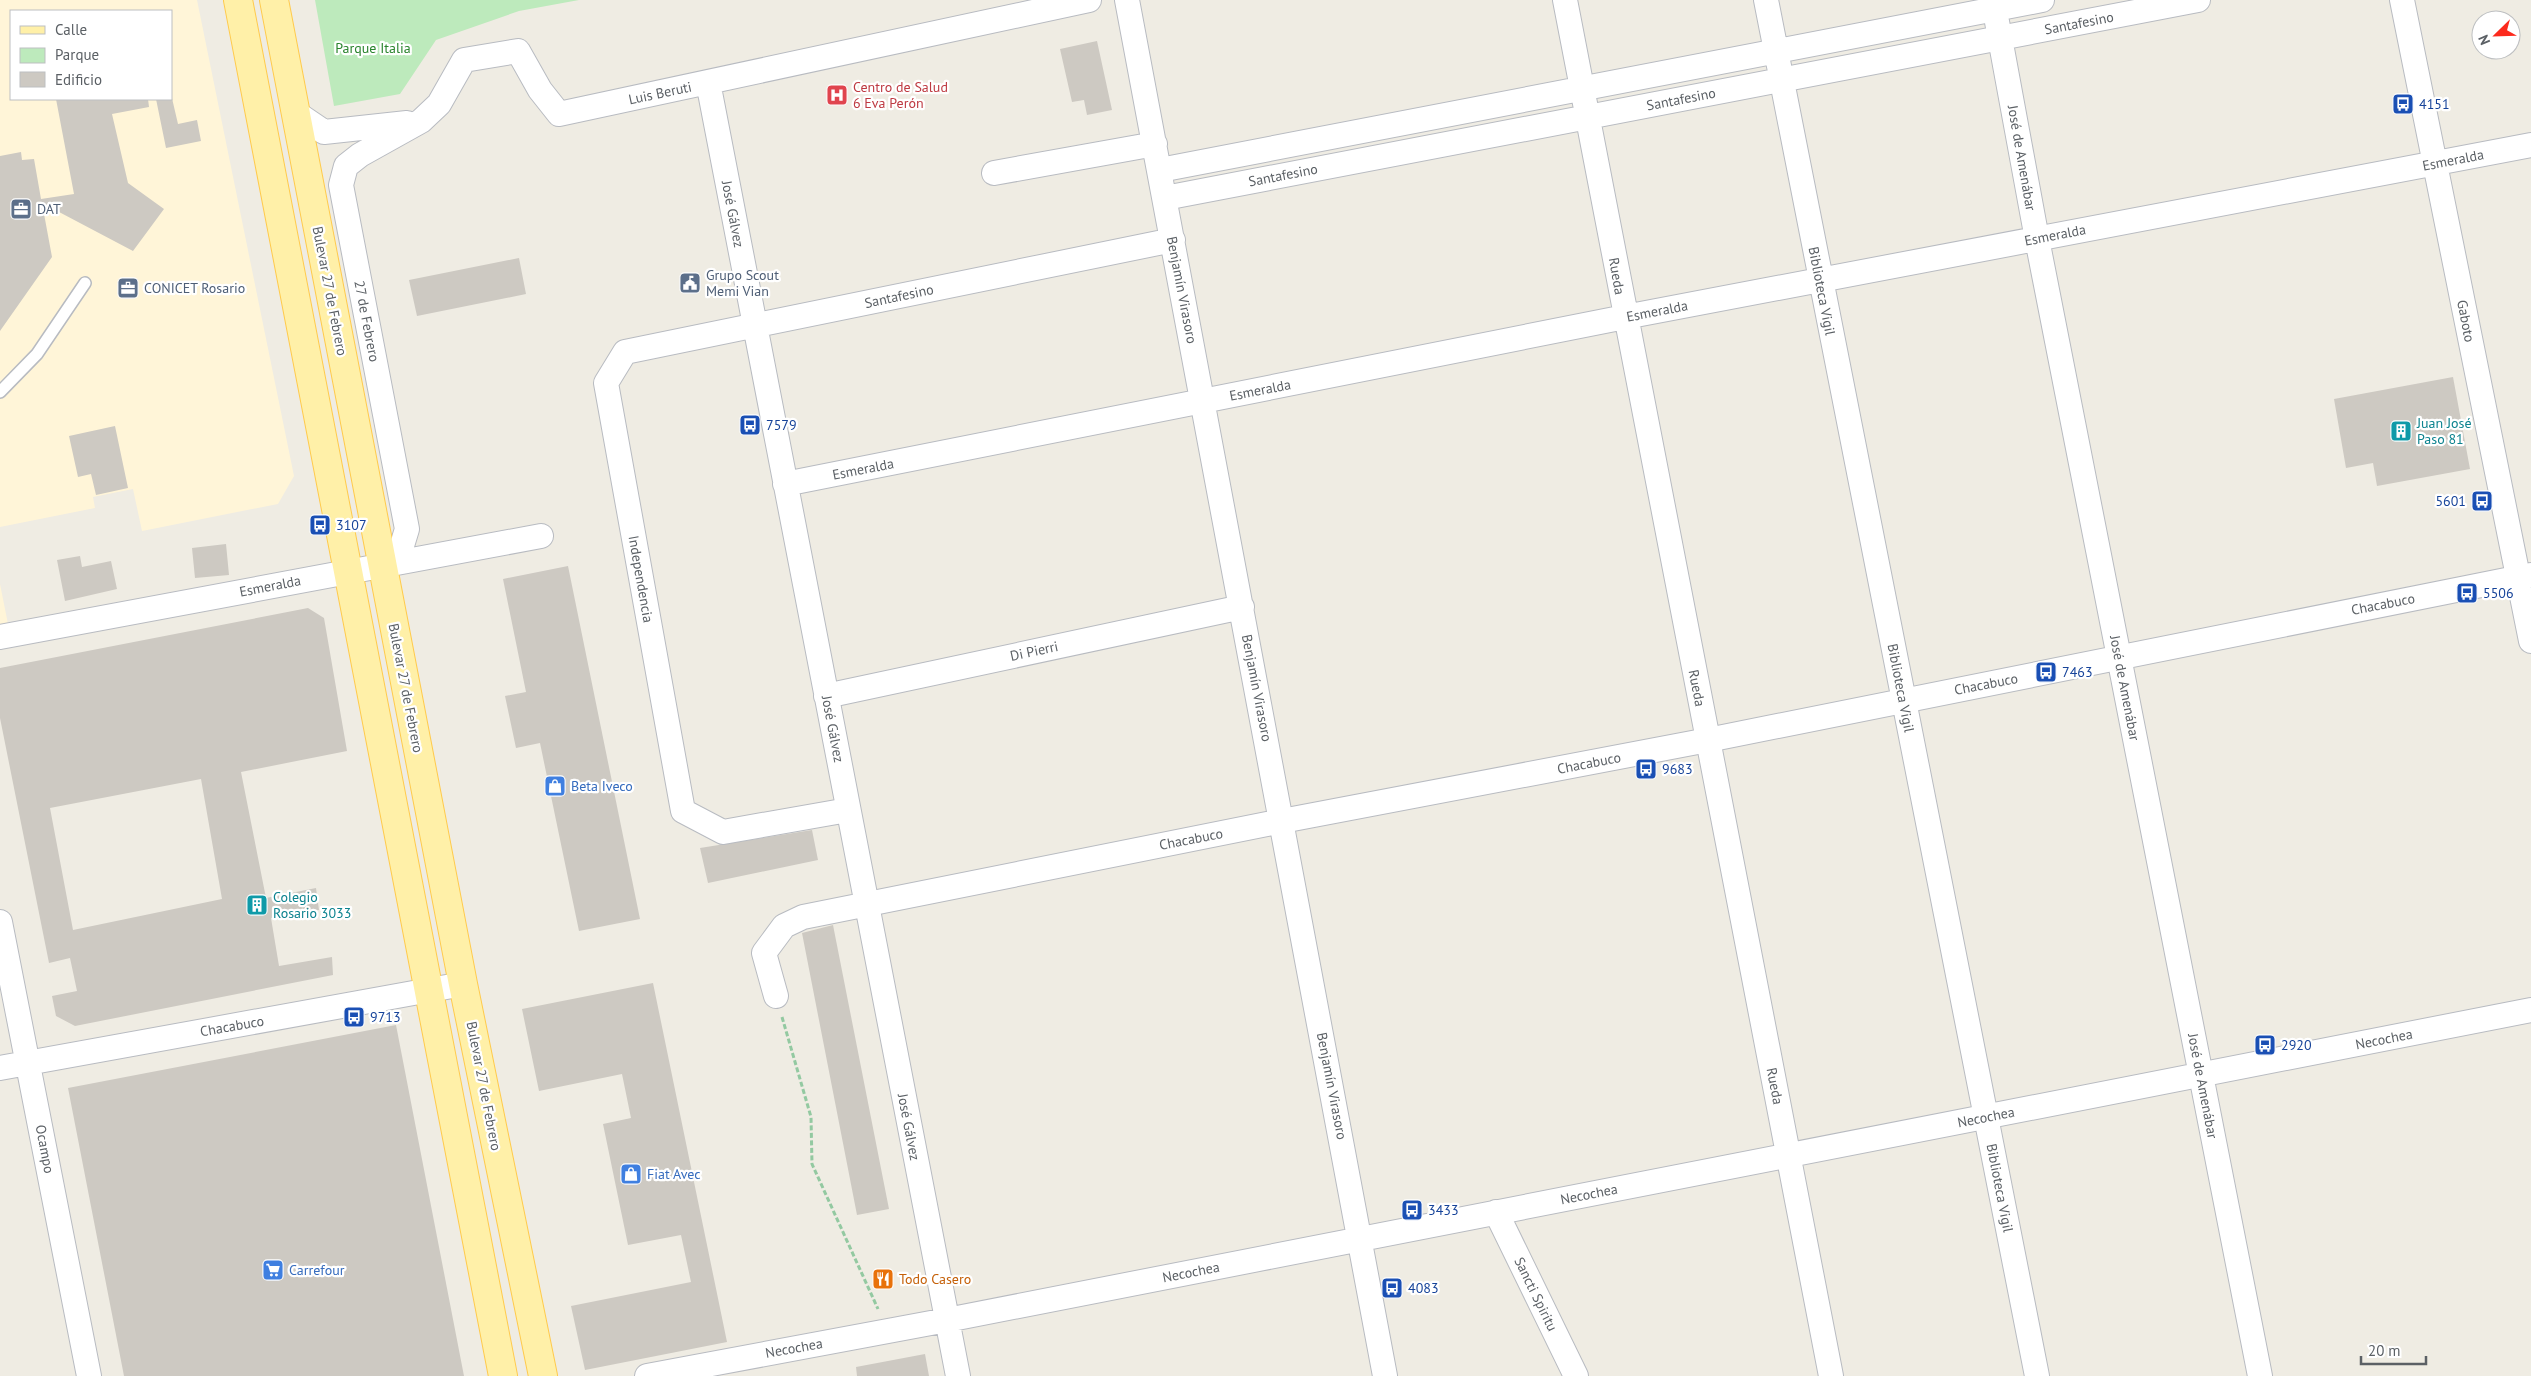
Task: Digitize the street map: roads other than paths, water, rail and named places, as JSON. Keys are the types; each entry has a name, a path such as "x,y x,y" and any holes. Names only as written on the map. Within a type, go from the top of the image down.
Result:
{"main road":[{"path":"238,0 347,572 430,989 503,1376"},
{"name":"Bulevar 27 de Febrero","path":"274,0 390,564 463,984 543,1376"}],"street":[{"name":"Luis Beruti","path":"421,121 439,104 464,60 518,51 540,90 559,114 1090,0"},
{"name":"Benjamín Virasoro","path":"1128,0 1385,1376"},
{"name":"Rueda","path":"1565,0 1831,1376"},
{"name":"Biblioteca Vigil","path":"1766,0 2037,1376"},
{"name":"Santafesino","path":"1160,170 1776,52 1994,5 2042,0"},
{"name":"Santafesino","path":"1165,198 2198,0"},
{"name":"Gaboto","path":"2402,0 2434,163 2525,576 2531,641"},
{"name":"José de Amenábar","path":"1994,5 2037,238 2260,1376"},
{"name":"José Gálvez","path":"708,82 958,1376"},
{"path":"296,114 324,132 421,121"},
{"name":"27 de Febrero","path":"390,564 407,529 341,185 346,166 360,155 421,121"},
{"path":"994,173 1155,144"},
{"name":"Esmeralda","path":"785,484 1625,317 2531,145"},
{"name":"Santafesino","path":"625,352 1173,240"},
{"name":"Independencia","path":"625,352 606,383 683,811 723,832 848,810"},
{"name":"Esmeralda","path":"0,637 541,536"},
{"name":"Chacabuco","path":"776,996 764,953 784,926 803,917 1282,821 1708,740 2525,576"},
{"name":"Di Pierri","path":"826,696 1242,607"},
{"name":"Ocampo","path":"0,922 89,1376"},
{"name":"Chacabuco","path":"0,1068 463,984"},
{"name":"Necochea","path":"646,1376 947,1320 2531,1010"},
{"name":"Sancti Spiritu","path":"1496,1212 1576,1376"}],"lane":[{"path":"0,392 37,354 85,283"}],"place":[{"name":"Centro de Salud 6 Eva Perón","path":"837,95"},
{"name":"4151","path":"2403,104"},
{"name":"DAT","path":"21,209"},
{"name":"Grupo Scout Memi Vian","path":"690,283"},
{"name":"CONICET Rosario","path":"128,288"},
{"name":"7579","path":"750,425"},
{"name":"Juan José Paso 81","path":"2401,431"},
{"name":"5601","path":"2482,501"},
{"name":"3107","path":"320,525"},
{"name":"5506","path":"2467,593"},
{"name":"7463","path":"2046,672"},
{"name":"9683","path":"1646,769"},
{"name":"Beta Iveco","path":"555,786"},
{"name":"Colegio Rosario 3033","path":"257,905"},
{"name":"9713","path":"354,1017"},
{"name":"2920","path":"2265,1045"},
{"name":"Fiat Avec","path":"631,1174"},
{"name":"3433","path":"1412,1210"},
{"name":"Carrefour","path":"273,1270"},
{"name":"Todo Casero","path":"883,1279"},
{"name":"4083","path":"1392,1288"}],"park label":[{"name":"Parque Italia","path":"373,48"}]}
